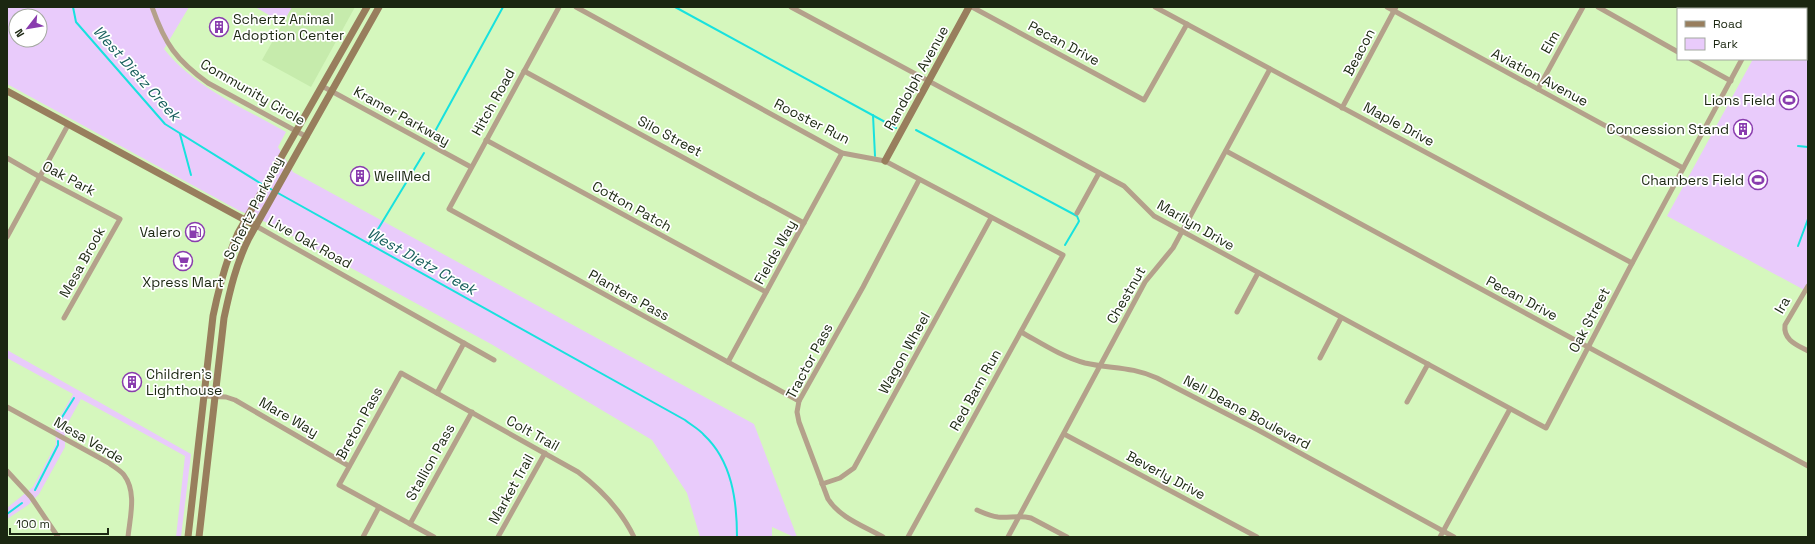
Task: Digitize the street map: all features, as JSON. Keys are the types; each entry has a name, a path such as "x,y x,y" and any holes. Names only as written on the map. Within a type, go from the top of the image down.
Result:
{"main road":[{"name":"Schertz Parkway","path":"188,537 213,316 220,282 228,255 296,131 367,7"},
{"name":"Schertz Parkway","path":"199,537 224,318 231,284 239,259 294,157 307,137 379,7"},
{"name":"Randolph Avenue","path":"885,161 969,7"},
{"path":"359,21 369,26"},
{"path":"342,52 350,57"},
{"name":"Live Oak Road","path":"7,91 256,226"}],"street":[{"name":"Community Circle","path":"152,7 158,24 170,46 177,57 193,72 208,83 307,137"},
{"name":"Hitch Road","path":"449,209 559,7"},
{"name":"Rooster Run","path":"576,7 842,153 885,161 1063,255"},
{"name":"Marilyn Drive","path":"791,7 1124,186 1154,216 1510,409"},
{"name":"Pecan Drive","path":"972,7 1144,100 1187,24"},
{"name":"Maple Drive","path":"1155,7 1632,263"},
{"name":"Aviation Avenue","path":"1386,7 1395,9 1422,28 1683,168"},
{"name":"Elm","path":"1538,89 1583,7"},
{"path":"1598,7 1677,51"},
{"name":"Beacon","path":"1342,108 1395,9"},
{"path":"1693,60 1730,81"},
{"name":"Oak Street","path":"1510,409 1546,428 1632,263 1741,60"},
{"name":"Chestnut","path":"1008,537 1145,282 1155,268 1169,254 1182,232 1270,69"},
{"name":"Silo Street","path":"524,71 804,223"},
{"name":"Kramer Parkway","path":"322,86 471,167"},
{"path":"7,238 68,125"},
{"name":"Cotton Patch","path":"486,140 766,292"},
{"name":"Pecan Drive","path":"1226,151 1808,466"},
{"name":"Fields Way","path":"728,362 842,153"},
{"name":"Oak Park","path":"7,158 120,219"},
{"path":"1077,213 1099,173"},
{"name":"Tractor Pass","path":"883,537 838,512 828,498 799,422 797,412 799,401 863,287 919,180"},
{"name":"Planters Pass","path":"449,209 799,401"},
{"name":"Wagon Wheel","path":"822,484 840,478 854,468 991,218"},
{"name":"Mesa Brook","path":"64,318 120,219"},
{"name":"Live Oak Road","path":"256,226 494,360"},
{"name":"Red Barn Run","path":"908,537 1063,255"},
{"path":"1238,312 1258,273"},
{"name":"Ira","path":"1808,286 1785,325 1784,331 1787,338 1808,351"},
{"path":"1320,358 1341,318"},
{"name":"Nell Deane Boulevard","path":"1021,332 1066,356 1086,363 1143,371 1158,378 1258,430 1454,537"},
{"path":"437,393 464,343"},
{"path":"1407,402 1428,364"},
{"name":"Colt Trail","path":"400,373 578,472 604,494 625,520 634,537"},
{"name":"Breton Pass","path":"379,507 339,485 400,373"},
{"name":"Mare Way","path":"204,396 215,396 235,400 349,466"},
{"name":"Mesa Verde","path":"7,407 109,463 123,473 129,482 132,494 128,537"},
{"path":"1440,537 1510,409"},
{"name":"Stallion Pass","path":"410,524 472,412"},
{"name":"Beverly Drive","path":"1064,434 1256,537"},
{"name":"Market Trail","path":"498,537 545,453"},
{"path":"7,471 31,497 58,537"},
{"path":"363,537 379,507 434,537"},
{"path":"977,510 988,515 999,517 1019,516 1031,518 1067,537"}],"shaded area":[{"path":"292,7 355,7 311,87 262,60"}],"green space":[{"path":"7,7 189,7 164,49 176,63 205,86 286,132 278,147 293,172 754,424 797,537 772,527 772,537 700,537 687,493 652,440 491,344 272,225 238,210 7,84"},
{"path":"255,7 292,7 283,23"},
{"path":"1807,18 1808,292 1667,216 1752,60 1807,60"},
{"path":"7,350 191,454 181,537 176,537 185,456 81,399 65,428 65,447 39,494 28,505 7,519 7,508 33,487 56,444 55,426 73,394 7,358"}],"waterway":[{"name":"West Dietz Creek","path":"73,7 76,22 165,124 260,183 685,420 700,431 713,445 727,469 734,496 737,537"},
{"path":"433,135 503,7"},
{"path":"675,7 896,128"},
{"path":"873,115 875,156"},
{"path":"916,130 1077,216 1079,221 1065,245"},
{"path":"180,134 191,175"},
{"path":"1798,146 1808,147"},
{"path":"369,244 424,153"},
{"path":"1798,246 1808,219"},
{"path":"58,429 59,422 74,398"},
{"path":"35,490 58,445 58,441"},
{"path":"7,514 22,503"}],"place":[{"name":"Schertz Animal Adoption Center","path":"219,27"},
{"name":"Lions Field","path":"1789,100"},
{"name":"Concession Stand","path":"1743,129"},
{"name":"WellMed","path":"360,176"},
{"name":"Chambers Field","path":"1758,180"},
{"name":"Valero","path":"195,232"},
{"name":"Xpress Mart","path":"183,261"},
{"name":"Children's Lighthouse","path":"132,382"}]}
